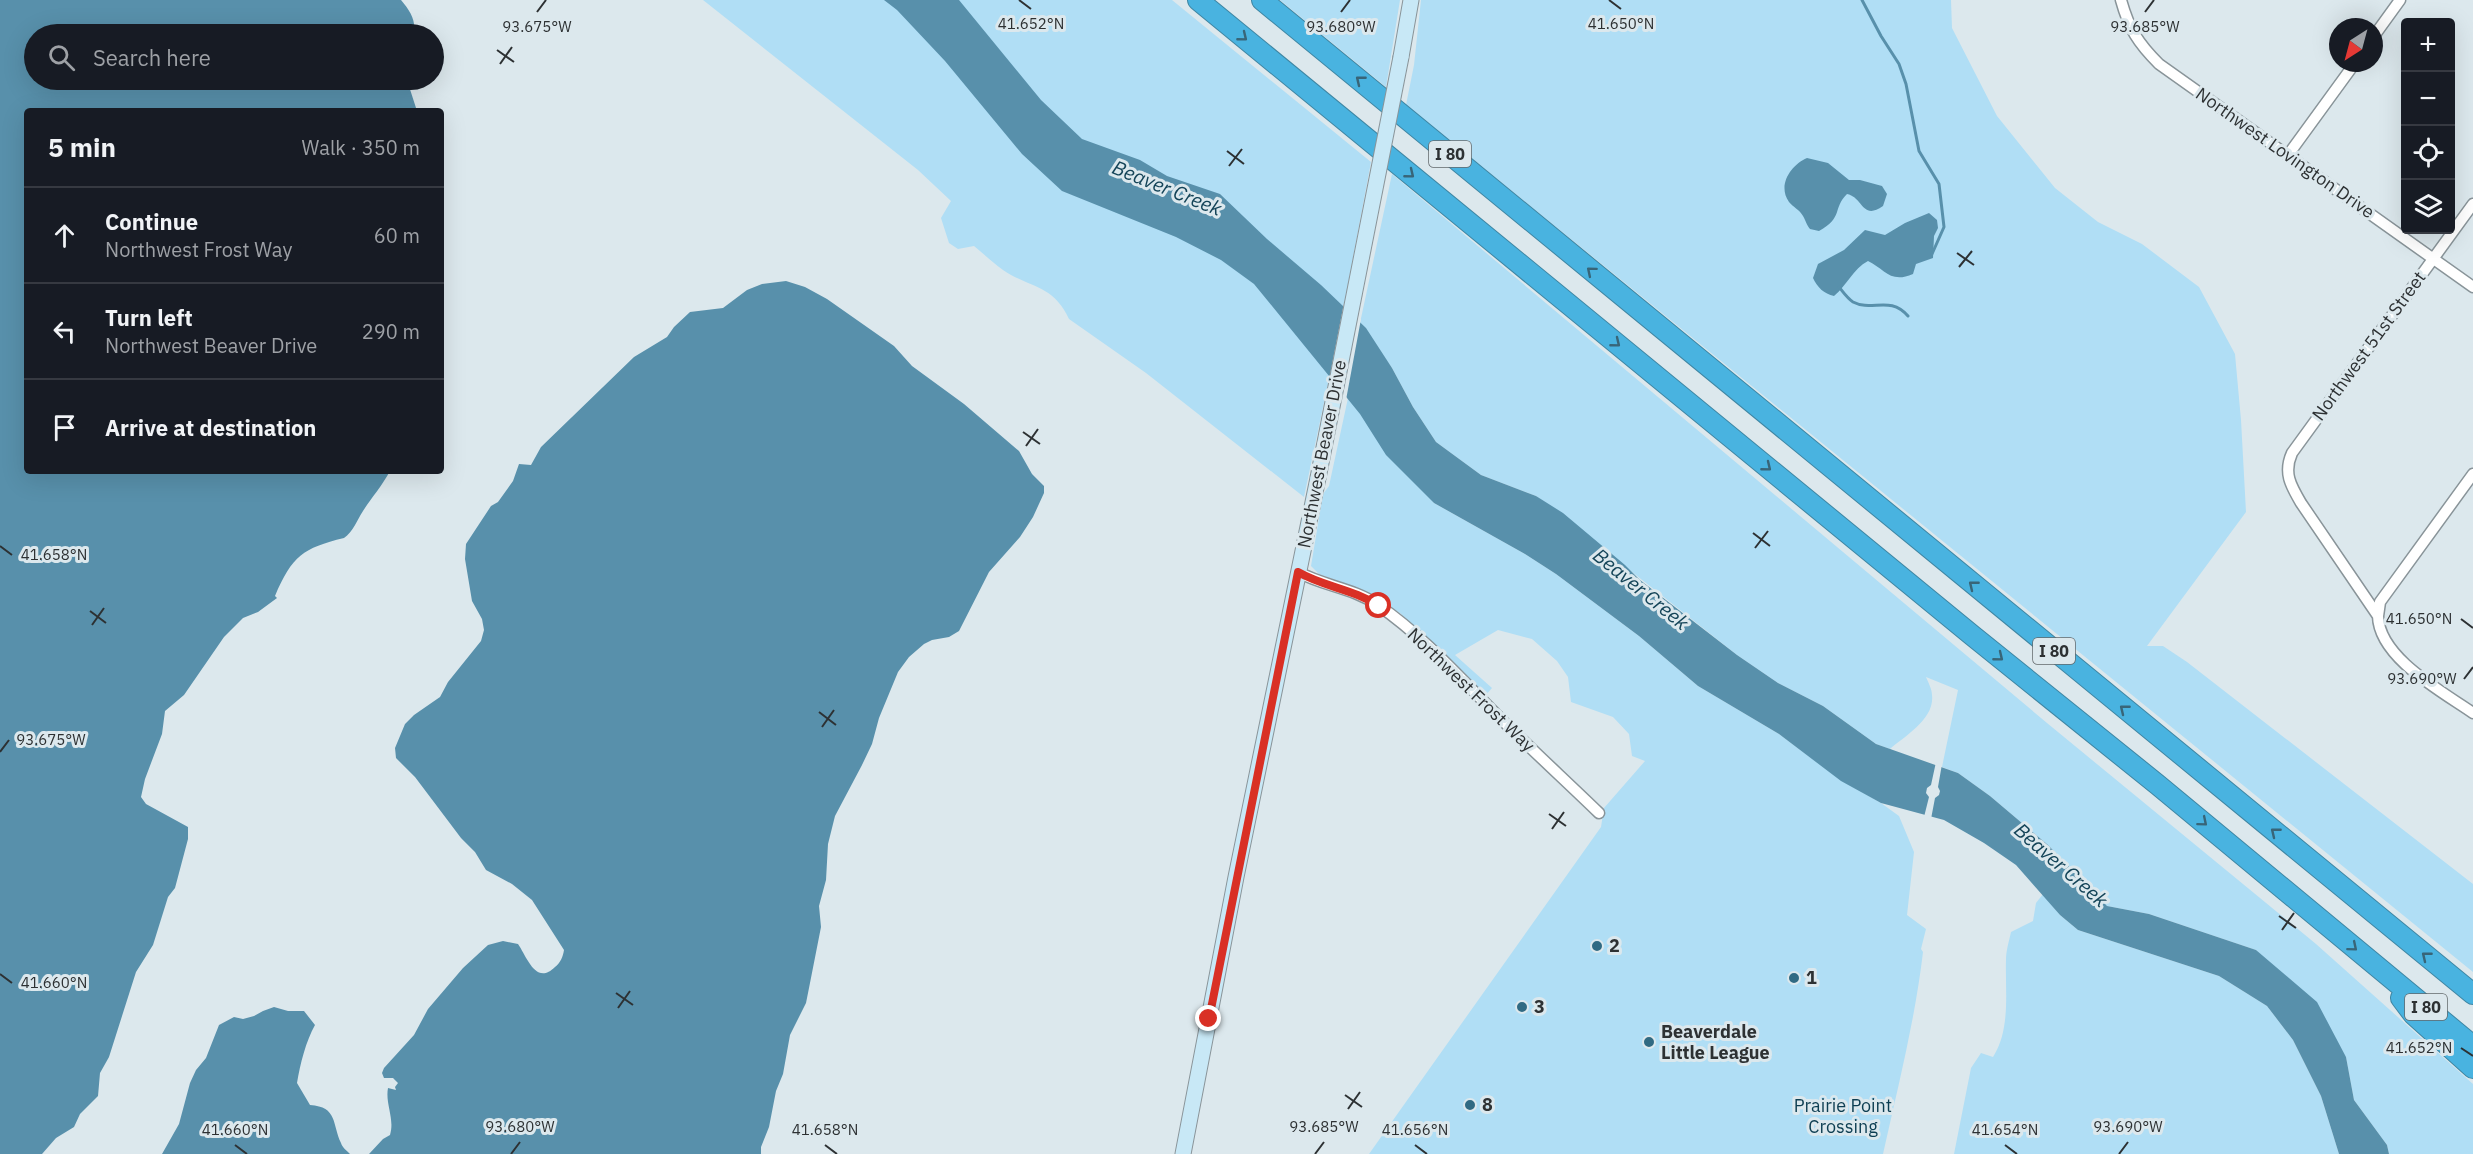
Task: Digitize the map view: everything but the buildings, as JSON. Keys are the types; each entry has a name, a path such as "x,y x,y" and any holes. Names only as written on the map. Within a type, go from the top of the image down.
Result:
{"highway":[{"name":"I 80","path":"1198,0 2158,785 2473,1046"},
{"name":"I 80","path":"1262,0 2472,994"},
{"path":"2380,969 2413,1014 2473,1068"}],"main road":[{"name":"Northwest Beaver Drive","path":"1183,1154 1411,0"}],"street":[{"name":"Northwest Lovington Drive","path":"2121,0 2138,43 2158,64 2473,287"},
{"path":"2383,24 2400,0"},
{"path":"2288,155 2348,72"},
{"name":"Northwest 51st Street","path":"2378,616 2295,494 2287,472 2292,453 2473,204"},
{"path":"2473,474 2380,602 2378,616 2383,636 2394,653 2414,671 2473,713"},
{"name":"Northwest Frost Way","path":"1298,572 1314,580 1362,595 1387,612 1457,673 1599,813"}],"green space":[{"path":"703,0 1172,0 1371,162 1340,327 1304,497 1146,373 1069,319 1056,299 1048,293 1003,270 974,246 958,249 949,243 941,218 951,201 918,170"},
{"path":"1280,0 1400,0 1386,87"},
{"path":"1421,0 1951,0 1952,28 1997,116 2055,188 2098,222 2142,244 2199,287 2235,354 2246,512 2147,646 2163,646 2187,662 2473,884 2473,972 1406,105 1414,65"},
{"path":"1392,174 2047,723 2316,944 2473,1084 2473,1154 2389,1154 2387,1145 2354,1100 2346,1057 2256,950 2149,914 2107,906 2048,845 1990,796 1958,773 1942,767 1958,690 1926,677 1931,690 1932,704 1924,719 1911,733 1890,749 1876,744 1823,706 1778,683 1737,655 1536,496 1481,475 1436,442 1413,407 1392,368 1360,323"},
{"name":"Beaverdale Little League","path":"1348,398 1434,503 1556,574 1639,636 1698,686 1779,734 1841,780 1899,816 1914,852 1907,915 1926,929 1921,949 1923,952 1920,977 1911,1028 1883,1154 1369,1154 1601,827 1604,808 1645,761 1632,756 1629,734 1613,717 1571,702 1568,677 1557,661 1532,639 1498,630 1455,655 1492,688 1485,696 1400,613 1354,587 1319,574 1311,566 1323,494 1329,486"},
{"path":"2043,894 2060,915 2078,930 2219,976 2267,1006 2293,1040 2321,1096 2339,1154 1954,1154 1971,1068 1981,1053 1993,1057 1999,1046 2005,1022 2006,957 2011,932 2033,921 2036,903"}],"water":[{"path":"0,0 401,0 412,16 414,24 24,24 24,90 410,90 416,108 24,108 24,474 388,474 347,535 309,550 300,556 287,571 275,596 277,598 258,612 243,618 224,637 184,695 165,711 162,734 145,779 141,797 146,804 188,827 188,839 175,888 168,897 153,945 136,972 109,1057 100,1073 98,1096 80,1114 74,1127 56,1138 42,1154 0,1154"},
{"name":"Beaver Creek","path":"884,0 959,0 1041,100 1082,139 1140,160 1167,176 1220,194 1366,328 1436,442 1481,475 1536,496 1563,513 1640,580 1737,655 1778,683 1823,706 1876,744 1958,773 1990,796 2048,845 2107,906 2149,914 2256,950 2317,1002 2346,1057 2354,1100 2387,1145 2389,1154 2339,1154 2321,1096 2293,1040 2267,1006 2219,976 2078,930 2060,915 2016,865 1984,843 1944,820 1881,803 1841,781 1779,734 1698,686 1639,636 1556,574 1434,503 1386,455 1360,414 1254,284 1221,260 1176,237 1062,191 1022,154 945,61 897,10"},
{"path":"1807,158 1828,163 1849,180 1860,180 1882,186 1887,194 1883,206 1876,210 1867,210 1847,194 1835,217 1827,226 1819,231 1810,229 1802,214 1789,202 1784,189 1791,171"},
{"path":"1929,213 1937,220 1938,228 1934,236 1933,258 1916,264 1913,274 1905,277 1893,276 1868,261 1858,268 1834,296 1824,292 1813,278 1818,264 1844,250 1865,230 1885,235"},
{"path":"786,281 805,287 827,299 894,346 912,366 964,404 1019,451 1032,474 1044,486 1044,493 1033,517 1020,537 989,572 959,631 949,637 924,644 909,657 898,672 879,718 872,744 835,816 828,844 826,880 819,906 821,927 806,1003 790,1035 783,1074 776,1091 761,1154 369,1154 390,1135 388,1088 396,1090 398,1083 393,1078 384,1078 382,1073 384,1068 414,1035 428,1009 463,968 488,945 503,941 518,944 533,968 542,973 548,972 557,965 564,950 532,900 512,884 486,870 475,852 461,838 415,777 396,758 395,748 405,724 440,697 448,682 481,641 484,630 482,619 472,601 465,559 466,544 491,506 498,502 513,481 519,464 531,465 541,447 634,357 667,337 690,312 723,308 747,290 762,284"},
{"path":"274,1007 288,1011 304,1011 315,1025 304,1053 297,1083 310,1105 319,1106 330,1113 338,1136 350,1154 162,1154 179,1124 190,1083 196,1070 206,1058 219,1025 234,1017 243,1019"}],"pier":[{"path":"1344,303 1361,319 1346,400 1329,380"},
{"path":"1936,762 1942,764 1938,787 1940,791 1935,798 1931,819 1924,817 1929,797 1926,793 1927,788 1931,785"}],"waterway":[{"path":"1862,0 1899,64 1906,84 1919,151 1939,184 1944,227 1932,254"},
{"path":"1839,287 1847,297 1860,305 1894,306 1908,316"}],"place":[{"name":"2","path":"1597,946"},
{"name":"1","path":"1794,978"},
{"name":"3","path":"1522,1007"},
{"name":"Beaverdale Little League","path":"1649,1042"},
{"name":"8","path":"1470,1105"}],"route":[{"path":"1209,1019 1298,572 1314,580 1362,595 1379,606"}],"park label":[{"name":"Prairie Point Crossing","path":"1843,1116"}]}
